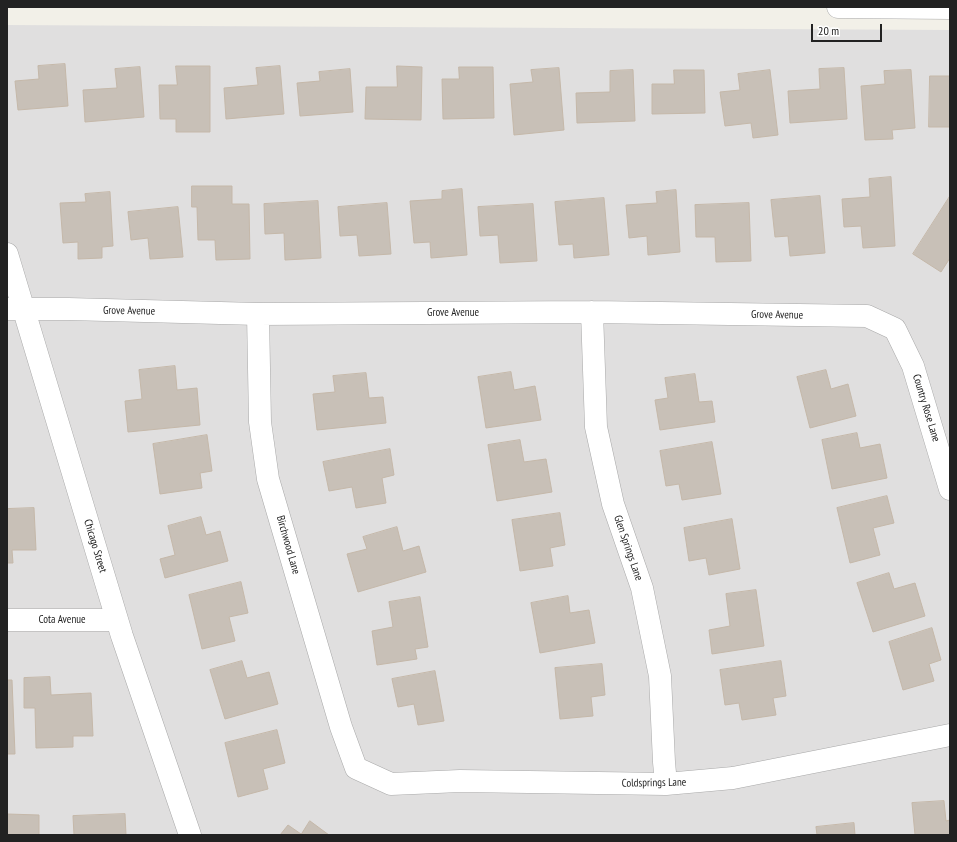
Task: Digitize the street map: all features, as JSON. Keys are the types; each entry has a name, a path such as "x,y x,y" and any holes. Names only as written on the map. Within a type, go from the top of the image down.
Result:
{"street":[{"path":"838,7 950,8"},
{"name":"Chicago Street","path":"7,254 15,309 117,620 190,835"},
{"name":"Grove Avenue","path":"15,309 258,314 592,312 867,316 895,329"},
{"name":"Glen Springs Lane","path":"592,312 596,427 613,504 642,588 660,676 666,784"},
{"name":"Birchwood Lane","path":"258,314 260,422 268,479 341,727 356,768"},
{"name":"Country Rose Lane","path":"895,329 913,366 950,489"},
{"name":"Cota Avenue","path":"7,620 117,620"},
{"name":"Coldsprings Lane","path":"356,768 390,784 460,780 666,784 733,778 950,735"}],"shaded area":[{"path":"7,25 950,30 950,835 7,835"}],"building":[{"path":"65,64 68,106 18,110 15,81 39,79 38,66"},
{"path":"176,66 210,66 210,132 176,132 176,119 160,119 159,85 177,85"},
{"path":"280,66 284,114 226,119 224,88 258,85 256,68"},
{"path":"397,66 422,67 421,120 365,119 366,87 397,87"},
{"path":"140,67 144,117 85,122 83,90 117,88 115,69"},
{"path":"459,67 493,67 494,118 443,119 442,79 459,79"},
{"path":"559,68 564,130 514,135 510,84 533,82 531,70"},
{"path":"844,68 847,119 790,123 788,91 820,89 819,69"},
{"path":"350,69 353,112 300,116 297,83 320,81 319,72"},
{"path":"633,70 635,121 577,123 576,93 610,92 610,71"},
{"path":"674,70 704,70 705,113 652,114 652,84 674,84"},
{"path":"770,70 778,135 753,138 751,123 725,126 720,92 740,90 738,74"},
{"path":"911,70 915,128 892,130 893,139 865,140 861,86 885,84 884,71"},
{"path":"930,76 950,76 950,127 929,127"},
{"path":"891,177 895,246 863,248 861,226 844,227 842,199 870,197 869,179"},
{"path":"192,186 232,186 232,204 249,204 250,259 216,260 215,240 198,240 197,207 192,207"},
{"path":"462,189 467,255 431,258 430,242 414,243 410,201 442,199 442,191"},
{"path":"676,190 680,252 648,255 647,236 629,238 626,205 657,203 656,192"},
{"path":"110,192 113,246 102,247 102,258 78,259 78,242 63,243 60,203 86,202 85,194"},
{"path":"820,196 825,253 790,256 788,236 775,237 771,200"},
{"path":"950,196 950,258 941,272 913,254"},
{"path":"604,198 609,255 574,258 573,244 559,245 555,202"},
{"path":"318,201 321,258 285,260 284,233 265,234 264,204"},
{"path":"387,203 391,254 359,256 357,235 340,236 338,207"},
{"path":"749,203 751,261 716,262 715,237 696,237 695,205"},
{"path":"533,204 537,261 500,263 498,235 480,236 478,207"},
{"path":"178,207 183,257 150,259 148,238 131,240 128,212"},
{"path":"175,366 177,390 197,388 200,425 128,432 125,401 142,399 139,370"},
{"path":"826,370 831,389 848,384 856,416 810,428 797,377"},
{"path":"511,372 514,390 535,386 541,420 486,428 478,377"},
{"path":"366,373 369,398 383,397 386,423 317,430 313,394 335,392 333,376"},
{"path":"695,374 699,402 712,401 715,422 660,430 655,400 668,398 665,378"},
{"path":"857,433 860,448 880,444 887,478 832,489 822,440"},
{"path":"207,435 212,471 200,473 202,488 160,494 153,444"},
{"path":"520,440 524,462 546,459 552,492 497,501 488,445"},
{"path":"712,442 721,494 682,500 679,484 666,486 660,451"},
{"path":"390,449 394,475 382,478 386,503 356,508 352,487 329,491 323,462"},
{"path":"887,496 894,523 873,528 880,555 850,563 837,508"},
{"path":"34,508 36,550 12,550 13,563 7,563 7,509"},
{"path":"560,513 565,545 550,548 553,566 520,571 512,520"},
{"path":"201,517 206,535 220,531 228,561 165,578 160,559 175,555 168,526"},
{"path":"732,519 740,569 709,575 706,558 689,561 684,528"},
{"path":"397,527 403,551 419,546 426,572 358,592 347,554 367,549 363,537"},
{"path":"889,573 894,589 915,583 925,616 873,632 857,583"},
{"path":"241,582 248,613 229,617 235,641 202,649 189,595"},
{"path":"756,590 764,646 712,654 709,630 730,626 726,594"},
{"path":"568,596 570,613 589,610 595,643 540,653 531,603"},
{"path":"420,597 428,647 415,649 417,659 377,665 372,631 393,627 389,602"},
{"path":"932,628 941,660 929,664 934,681 903,690 889,642"},
{"path":"242,661 247,678 269,672 278,704 225,719 210,670"},
{"path":"781,661 786,696 773,698 776,715 742,720 739,703 725,705 720,670"},
{"path":"602,664 605,695 591,697 593,716 560,719 555,668"},
{"path":"435,671 444,721 418,725 414,704 398,707 392,679"},
{"path":"50,677 51,695 91,693 93,736 73,736 73,747 36,748 35,708 24,708 24,678"},
{"path":"7,680 12,680 15,754 7,754"},
{"path":"277,730 285,763 263,769 268,789 238,797 225,743"},
{"path":"944,801 946,821 950,820 950,835 915,835 912,803"},
{"path":"7,814 39,815 39,835 7,835"},
{"path":"125,814 126,835 74,835 73,816"},
{"path":"310,821 329,835 280,835 288,825 301,834"},
{"path":"854,823 855,835 817,835 816,827"}]}
